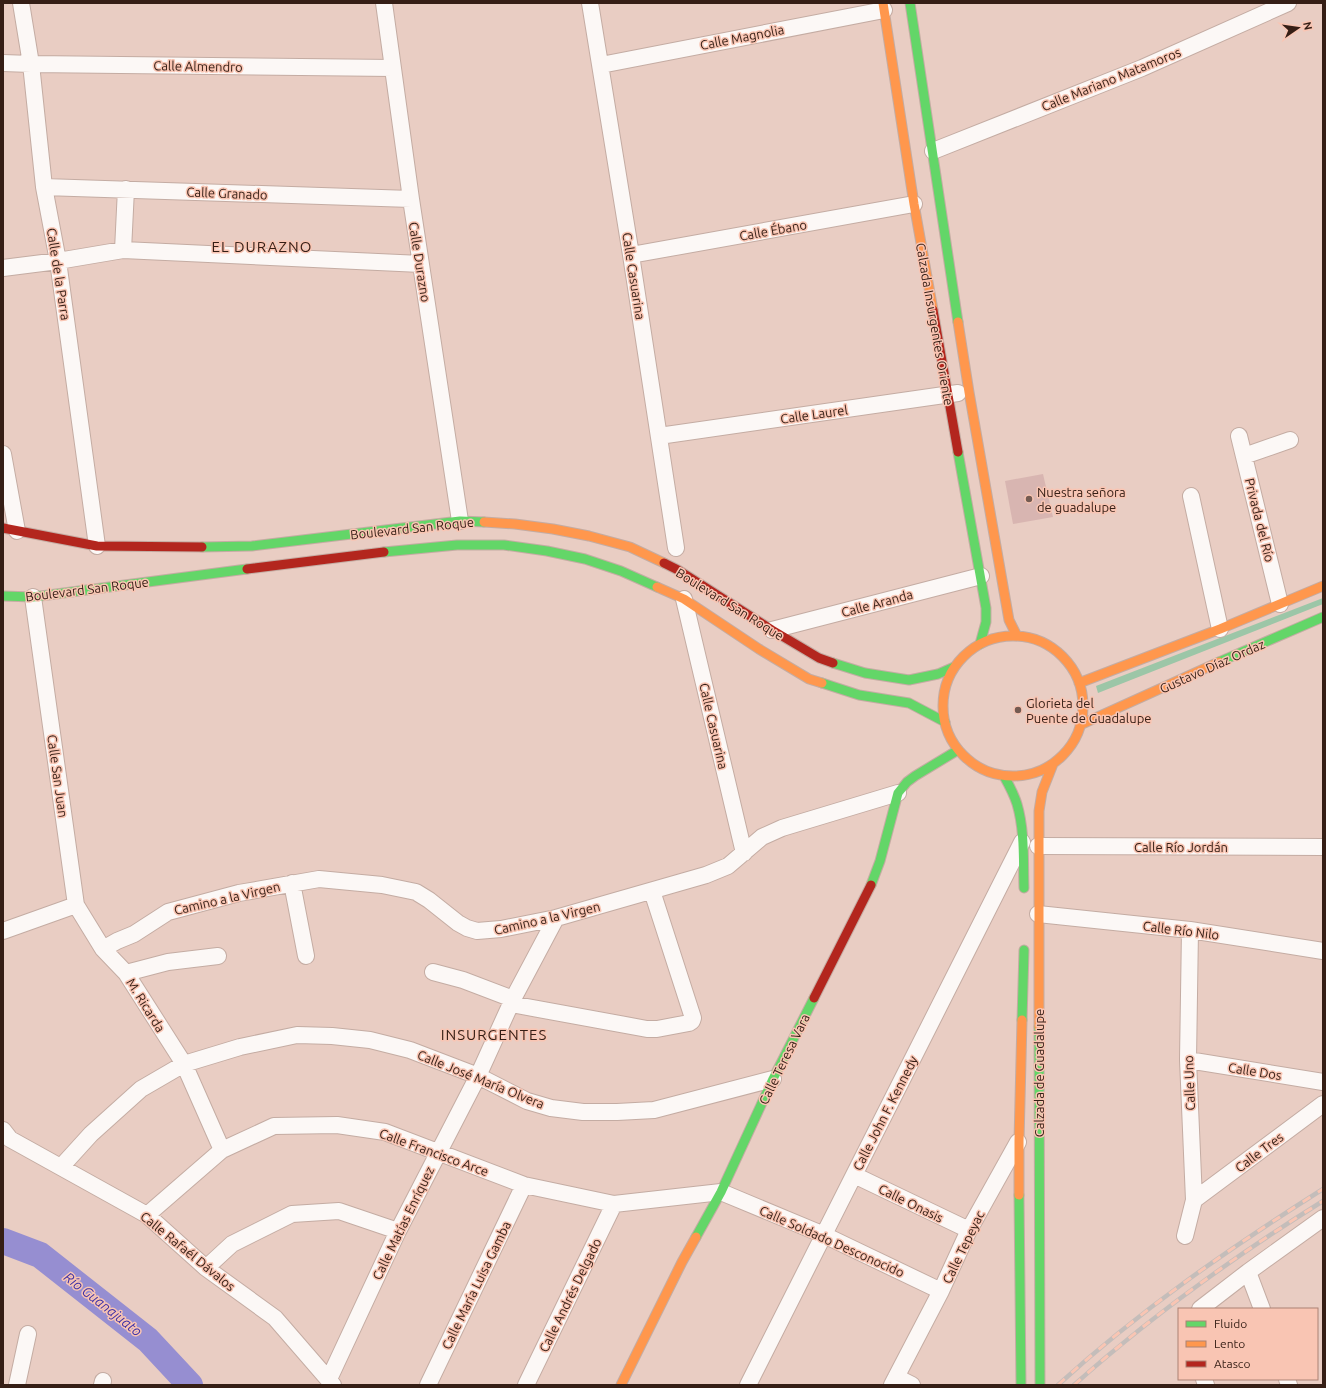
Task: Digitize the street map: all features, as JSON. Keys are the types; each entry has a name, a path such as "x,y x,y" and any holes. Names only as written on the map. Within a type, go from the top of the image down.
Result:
{"main road":[{"name":"Calzada Insurgentes Oriente","path":"910,3 969,392 1010,620 1017,636"},
{"name":"Calzada Insurgentes Oriente","path":"883,6 914,204 986,608 986,622 980,644"},
{"name":"Boulevard San Roque","path":"8,531 98,546 202,547 252,546 460,521 515,524 553,529 589,536 630,547 678,570 819,658 865,673 909,680 938,674 954,667"},
{"name":"Boulevard San Roque","path":"3,596 33,597 375,553 457,545 504,545 585,558 621,571 684,599 759,649 809,679 859,695 909,703 945,722"},
{"path":"1079,683 1220,629 1323,586"},
{"name":"Gustavo Díaz Ordaz","path":"1080,725 1323,617"},
{"path":"1017,636 1037,640 1055,650 1070,665 1079,683 1083,704 1080,725 1070,747 1053,764 1030,775 1004,776 987,772 971,763 958,750 950,737 945,722 943,703 946,685 954,667 966,654 980,644 998,637 1017,636"},
{"name":"Calle Teresa Vara","path":"621,1385 682,1262 722,1192 773,1079 870,887 880,861 898,793 907,782 915,776 958,750"},
{"name":"Calzada de Guadalupe","path":"1040,1385 1038,846 1039,811 1042,792 1053,764"},
{"path":"1004,776 1014,796 1020,814 1024,900"},
{"name":"Calzada de Guadalupe","path":"1021,1385 1019,1140 1024,938"}],"street":[{"name":"Calle de la Parra","path":"21,3 31,64 44,187 58,262 98,546"},
{"name":"Calle Durazno","path":"384,3 411,199 460,521"},
{"name":"Calle Casuarina","path":"590,3 631,255 676,548"},
{"name":"Calle Mariano Matamoros","path":"933,151 1142,68 1288,3"},
{"name":"Calle Magnolia","path":"601,65 883,6"},
{"name":"Calle Almendro","path":"3,62 31,64 393,68"},
{"name":"Calle Granado","path":"44,187 411,199"},
{"path":"123,250 126,190"},
{"name":"Calle Ébano","path":"631,255 914,204"},
{"path":"3,268 58,262 123,250 421,264"},
{"name":"Calle Laurel","path":"659,436 969,392"},
{"name":"Privada del Río","path":"1239,436 1280,604"},
{"path":"1244,456 1290,440"},
{"path":"3,454 8,531"},
{"path":"1190,496 1220,629"},
{"name":"Calle Aranda","path":"772,630 981,576"},
{"name":"Calle San Juan","path":"33,597 76,905 103,949"},
{"name":"Calle Casuarina","path":"684,599 744,853"},
{"name":"Camino a la Virgen","path":"103,949 134,934 168,912 239,893 292,883 319,880 382,885 416,892 467,928 477,932 501,929 556,918 706,875 728,866 762,837 782,828 898,793"},
{"name":"Calle John F. Kennedy","path":"748,1385 1022,841"},
{"name":"Calle Río Jordán","path":"1038,846 1323,847"},
{"path":"292,883 306,956"},
{"path":"433,972 463,980 512,1001 647,1029 657,1029 689,1023 693,1018 652,891"},
{"path":"3,931 76,905"},
{"name":"Calle Río Nilo","path":"1038,914 1190,930 1323,951"},
{"name":"Calle Matías Enríquez","path":"331,1382 398,1232 438,1151 478,1076 512,1001 556,918"},
{"name":"Calle Uno","path":"1185,1236 1194,1200 1188,1060 1190,930"},
{"name":"M. Ricarda","path":"103,949 126,973 184,1064 222,1150"},
{"path":"126,973 168,962 218,956"},
{"name":"Calle José María Olvera","path":"61,1167 91,1134 141,1089 184,1064 240,1047 297,1035 332,1036 370,1040 410,1050 478,1076 527,1101 551,1108 583,1112 654,1110 773,1079"},
{"name":"Calle Dos","path":"1188,1060 1323,1082"},
{"name":"Calle Tres","path":"1194,1200 1323,1104"},
{"name":"Calle Tepeyac","path":"894,1381 941,1291 969,1230 1019,1140 1039,1111"},
{"name":"Calle Francisco Arce","path":"147,1215 222,1150 274,1126 337,1125 386,1132 524,1185 614,1204 722,1192"},
{"name":"Calle Rafaél Dávalos","path":"3,1130 10,1139 147,1215 206,1268 275,1318 331,1382"},
{"name":"Calle Onasis","path":"854,1175 969,1230"},
{"name":"Calle María Luisa Gamba","path":"428,1385 524,1185"},
{"name":"Calle Soldado Desconocido","path":"722,1192 824,1235 941,1291"},
{"name":"Calle Andrés Delgado","path":"526,1385 614,1204"},
{"path":"206,1268 232,1244 292,1214 339,1211 398,1232"},
{"path":"1201,1308 1323,1218"},
{"path":"1248,1272 1262,1308"},
{"path":"17,1385 28,1334"},
{"path":"894,1381 912,1385"}],"green space":[{"path":"1323,598 1323,604 1098,693 1096,686"}],"building":[{"name":"Nuestra señora de guadalupe","path":"1043,474 1053,517 1013,524 1005,481"}],"waterway":[{"name":"Río Guanajuato","path":"3,1241 40,1255 148,1340 190,1385"}],"railway":[{"path":"1058,1385 1089,1357 1186,1281 1323,1189"},
{"path":"1074,1385 1133,1335 1194,1288 1258,1243 1323,1201"}],"traffic: fast":[{"path":"910,3 958,322"},
{"path":"958,452 986,608 986,622 980,644"},
{"path":"202,547 252,546 460,521 484,522"},
{"path":"384,552 457,545 504,545 547,551 585,559 621,571 657,587"},
{"path":"3,596 33,597 247,569"},
{"path":"1219,662 1323,617"},
{"path":"833,663 865,673 909,680 938,674 954,667"},
{"path":"822,683 859,695 909,703 945,722"},
{"path":"871,885 880,861 898,793 907,782 915,776 958,750"},
{"path":"1004,776 1010,786 1020,814 1023,846 1024,888"},
{"path":"1022,1020 1024,950"},
{"path":"696,1237 721,1192 773,1079 814,998"},
{"path":"1039,1027 1040,1385"},
{"path":"1019,1195 1021,1385"}],"traffic: slow":[{"path":"883,3 914,204 933,310"},
{"path":"958,322 1009,620 1017,636"},
{"path":"484,522 553,529 589,536 630,547 664,563"},
{"path":"1079,683 1220,629 1323,586"},
{"path":"657,587 684,599 759,649 809,679 822,683"},
{"path":"1013,636 1033,639 1046,644 1067,662 1075,673 1080,686 1083,706 1080,726 1075,739 1057,760 1046,768 1033,773 1013,776 993,773 980,768 959,750 951,739 946,726 943,706 946,686 951,673 969,652 980,644 993,639 1013,636"},
{"path":"1080,725 1219,662"},
{"path":"1039,1027 1039,811 1042,792 1053,764"},
{"path":"1019,1195 1022,1020"},
{"path":"621,1385 696,1237"}],"traffic: jam":[{"path":"933,310 958,452"},
{"path":"3,528 97,546 202,547"},
{"path":"247,569 384,552"},
{"path":"664,563 678,570 819,658 833,663"},
{"path":"814,998 871,885"}],"place":[{"name":"Nuestra señora de guadalupe","path":"1029,499"},
{"name":"Glorieta del Puente de Guadalupe","path":"1018,710"}],"district":[{"name":"EL DURAZNO","path":"262,247"},
{"name":"INSURGENTES","path":"494,1035"}]}
